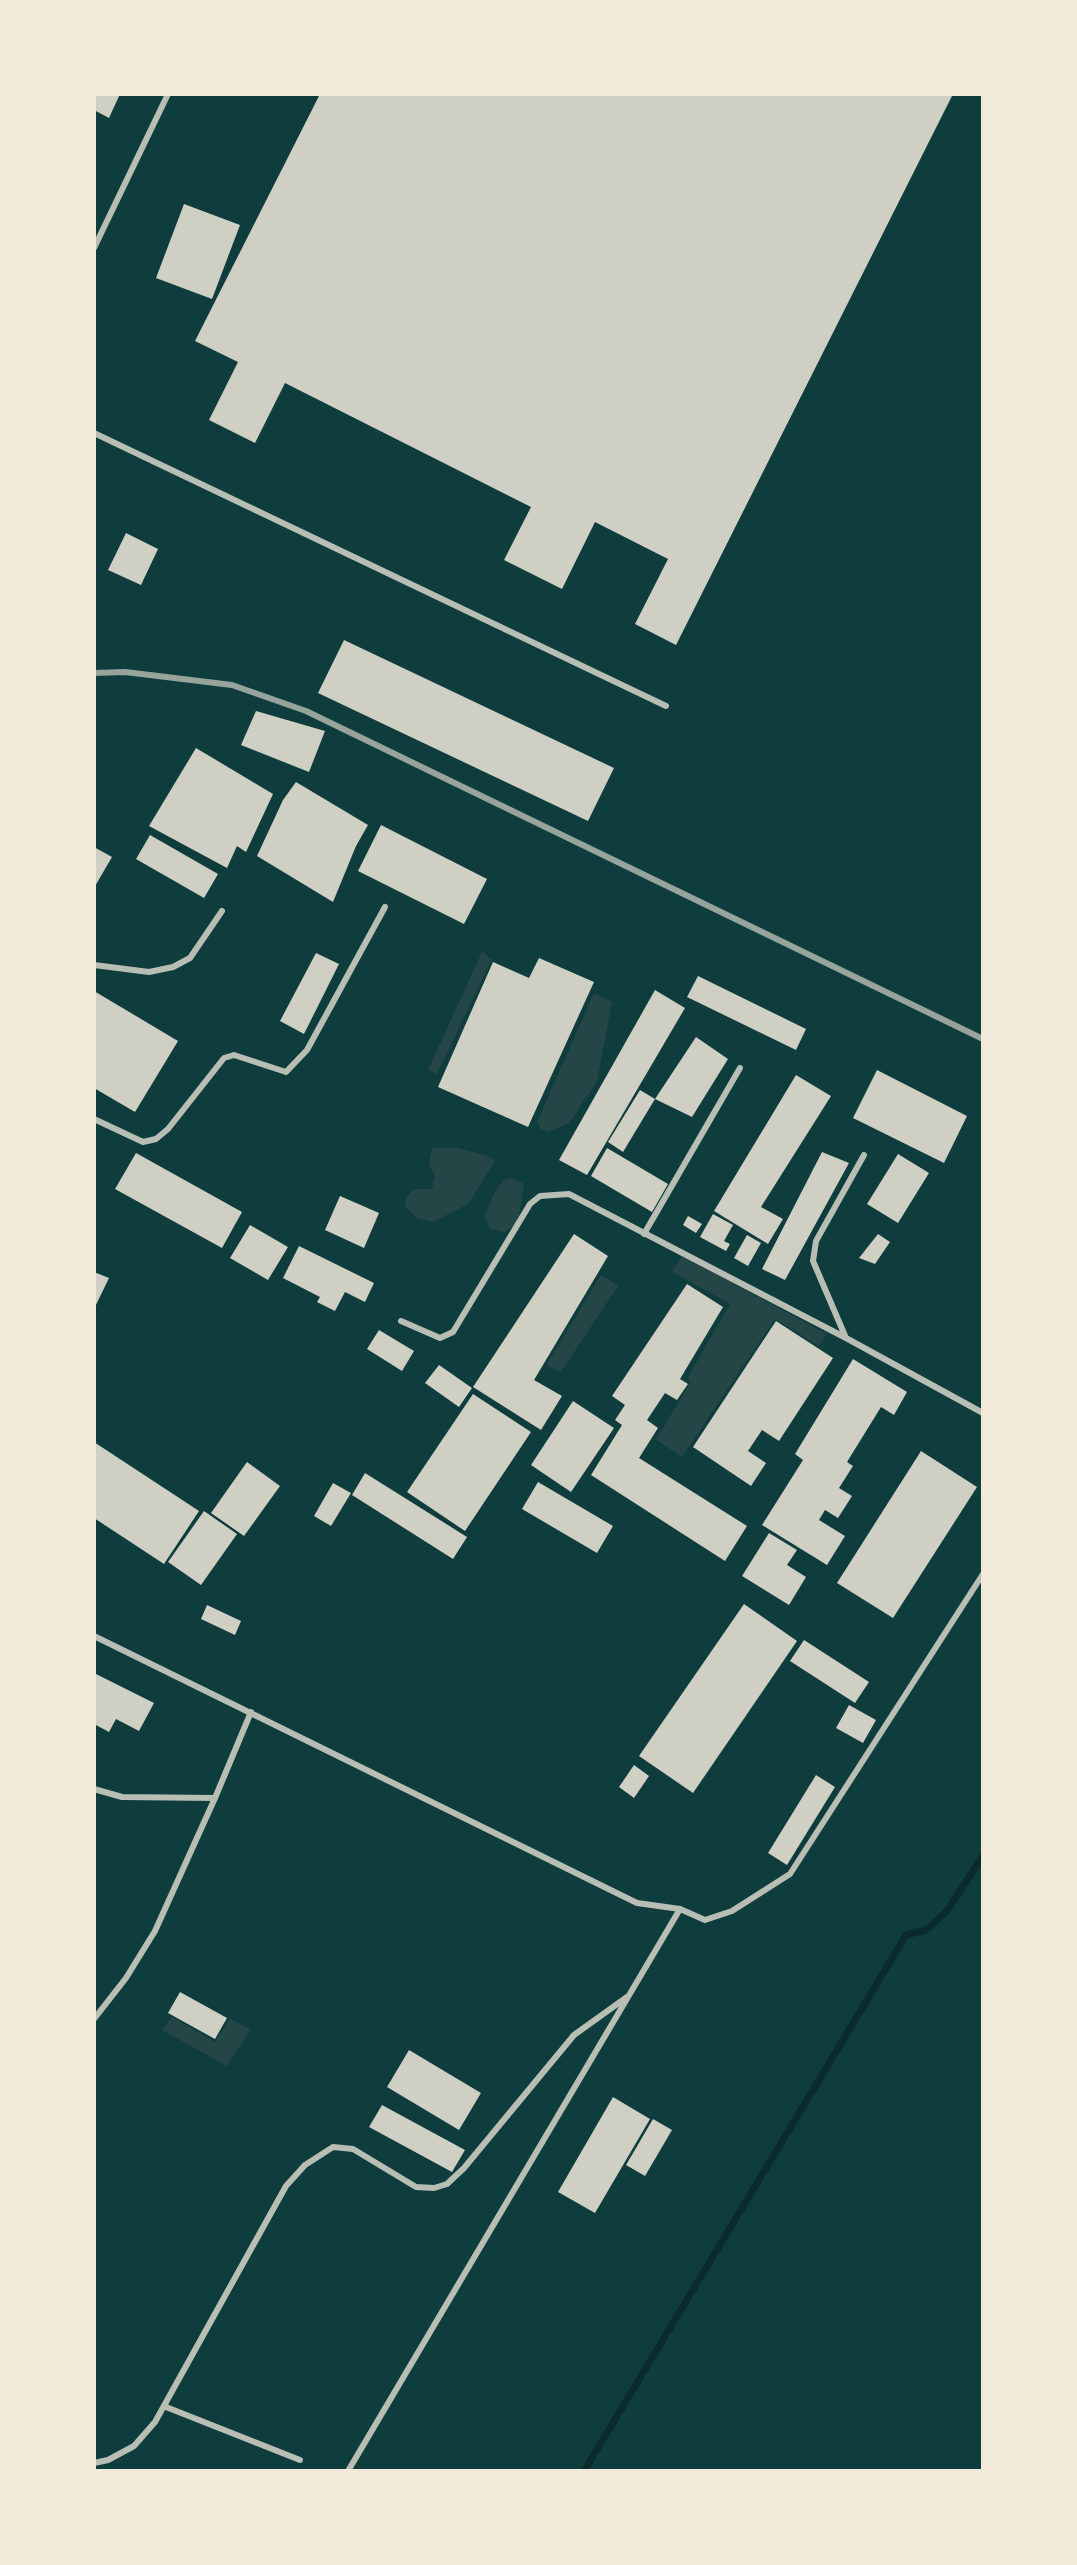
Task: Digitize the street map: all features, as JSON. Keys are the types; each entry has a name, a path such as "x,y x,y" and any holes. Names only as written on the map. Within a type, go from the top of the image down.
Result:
{"lane":[{"path":"94,248 168,94"},
{"path":"94,433 666,706"},
{"path":"94,1119 143,1142 156,1139 168,1129 224,1058 234,1055 286,1072 307,1050 385,907"},
{"path":"94,965 149,972 173,967 190,958 222,911"},
{"path":"644,1234 740,1068"},
{"path":"846,1338 813,1261 816,1241 864,1155"},
{"path":"401,1321 440,1338 453,1332 530,1204 540,1196 569,1194 983,1413"},
{"path":"94,1636 637,1903 680,1909 705,1920 732,1911 790,1874 983,1574"},
{"path":"94,2019 126,1978 155,1931 251,1712"},
{"path":"94,1789 122,1797 215,1798"},
{"path":"348,2471 680,1909"},
{"path":"94,2463 108,2460 134,2446 166,2407 286,2186 305,2165 333,2147 353,2149 416,2187 434,2188 447,2184 464,2168 574,2035 627,1997"},
{"path":"166,2407 300,2460"}],"shaded area":[{"path":"482,952 492,959 437,1074 428,1070"},
{"path":"594,993 612,1002 597,1081 569,1123 548,1132 541,1129 537,1122"},
{"path":"432,1148 458,1148 495,1161 468,1204 433,1222 417,1218 405,1207 406,1197 414,1189 432,1189 435,1176 429,1164"},
{"path":"512,1178 524,1184 518,1223 505,1232 490,1229 484,1216 503,1180"},
{"path":"682,1256 827,1334 819,1346 775,1319 682,1457 656,1440 690,1383 688,1377 730,1304 672,1272"},
{"path":"601,1275 618,1286 561,1372 546,1365"},
{"path":"172,2017 215,2042 230,2018 250,2030 227,2066 162,2030"}],"building":[{"path":"94,94 120,94 109,118 94,110"},
{"path":"320,94 953,94 676,645 635,624 668,559 595,522 562,589 504,560 531,507 285,383 255,443 209,420 238,362 195,341"},
{"path":"184,204 240,225 212,299 156,278"},
{"path":"126,533 158,549 141,585 108,570"},
{"path":"344,640 614,768 588,821 318,693"},
{"path":"256,711 325,731 309,772 241,745"},
{"path":"196,748 273,794 246,852 237,846 227,868 149,826"},
{"path":"296,782 368,825 333,902 257,856 283,800"},
{"path":"381,825 487,879 464,924 358,871"},
{"path":"150,835 218,874 204,898 136,859"},
{"path":"94,847 112,857 94,888"},
{"path":"316,953 339,964 304,1034 280,1021"},
{"path":"539,958 594,982 528,1127 438,1087 493,962 529,978"},
{"path":"698,976 806,1029 796,1050 687,997"},
{"path":"655,990 685,1008 587,1175 559,1160"},
{"path":"94,991 178,1041 135,1112 94,1088"},
{"path":"696,1037 728,1059 692,1117 655,1099"},
{"path":"877,1070 967,1116 944,1163 853,1118"},
{"path":"796,1075 831,1096 761,1207 783,1219 768,1244 714,1211"},
{"path":"640,1090 655,1099 623,1152 608,1142"},
{"path":"607,1148 668,1184 652,1212 591,1176"},
{"path":"822,1152 849,1163 785,1280 762,1269"},
{"path":"136,1153 242,1212 222,1248 115,1189"},
{"path":"898,1154 929,1173 898,1223 867,1204"},
{"path":"340,1196 379,1213 364,1248 325,1230"},
{"path":"713,1214 733,1225 724,1241 730,1244 726,1251 700,1237"},
{"path":"688,1216 702,1224 696,1233 683,1225"},
{"path":"250,1225 288,1247 268,1280 230,1258"},
{"path":"574,1234 608,1256 534,1380 562,1396 541,1430 473,1387"},
{"path":"878,1234 890,1242 875,1264 859,1258"},
{"path":"747,1235 761,1243 748,1266 734,1258"},
{"path":"299,1246 374,1283 365,1302 345,1292 335,1311 317,1302 320,1297 283,1278"},
{"path":"94,1272 109,1278 94,1309"},
{"path":"687,1284 723,1307 680,1379 688,1384 677,1400 665,1393 647,1420 658,1428 639,1458 747,1526 725,1561 591,1475 622,1425 615,1420 625,1405 612,1396"},
{"path":"776,1321 833,1358 779,1441 762,1430 748,1451 766,1463 751,1486 693,1447"},
{"path":"379,1330 414,1351 402,1371 367,1349"},
{"path":"853,1359 907,1392 894,1415 881,1407 847,1462 853,1466 839,1488 852,1496 838,1518 825,1510 819,1520 845,1536 827,1565 762,1525 803,1460 795,1454"},
{"path":"439,1365 472,1388 459,1407 425,1383"},
{"path":"473,1394 531,1432 465,1531 407,1492"},
{"path":"573,1401 614,1428 571,1492 531,1465"},
{"path":"94,1442 199,1511 164,1564 94,1518"},
{"path":"921,1451 977,1487 893,1618 837,1583"},
{"path":"247,1462 280,1486 244,1536 211,1513"},
{"path":"365,1473 467,1537 453,1559 352,1495"},
{"path":"538,1482 613,1526 597,1553 522,1509"},
{"path":"333,1483 351,1493 331,1526 314,1516"},
{"path":"204,1511 237,1534 201,1585 168,1562"},
{"path":"769,1533 797,1550 787,1565 806,1577 789,1605 742,1576"},
{"path":"744,1604 797,1641 693,1793 639,1756"},
{"path":"207,1605 241,1621 235,1635 201,1619"},
{"path":"804,1640 869,1682 855,1703 790,1661"},
{"path":"94,1673 154,1703 139,1731 116,1719 109,1732 94,1724"},
{"path":"849,1705 876,1720 863,1743 836,1728"},
{"path":"634,1765 649,1776 634,1798 619,1787"},
{"path":"816,1775 835,1787 787,1865 768,1853"},
{"path":"180,1992 227,2018 215,2039 168,2013"},
{"path":"409,2050 481,2093 459,2130 387,2087"},
{"path":"613,2097 650,2119 595,2213 558,2192"},
{"path":"382,2105 465,2150 452,2172 369,2127"},
{"path":"653,2119 672,2130 645,2176 626,2165"}],"waterway":[{"path":"584,2471 906,1935 926,1930 946,1912 983,1856"}],"railway":[{"path":"94,673 125,672 232,685 306,711 983,1039"}]}
